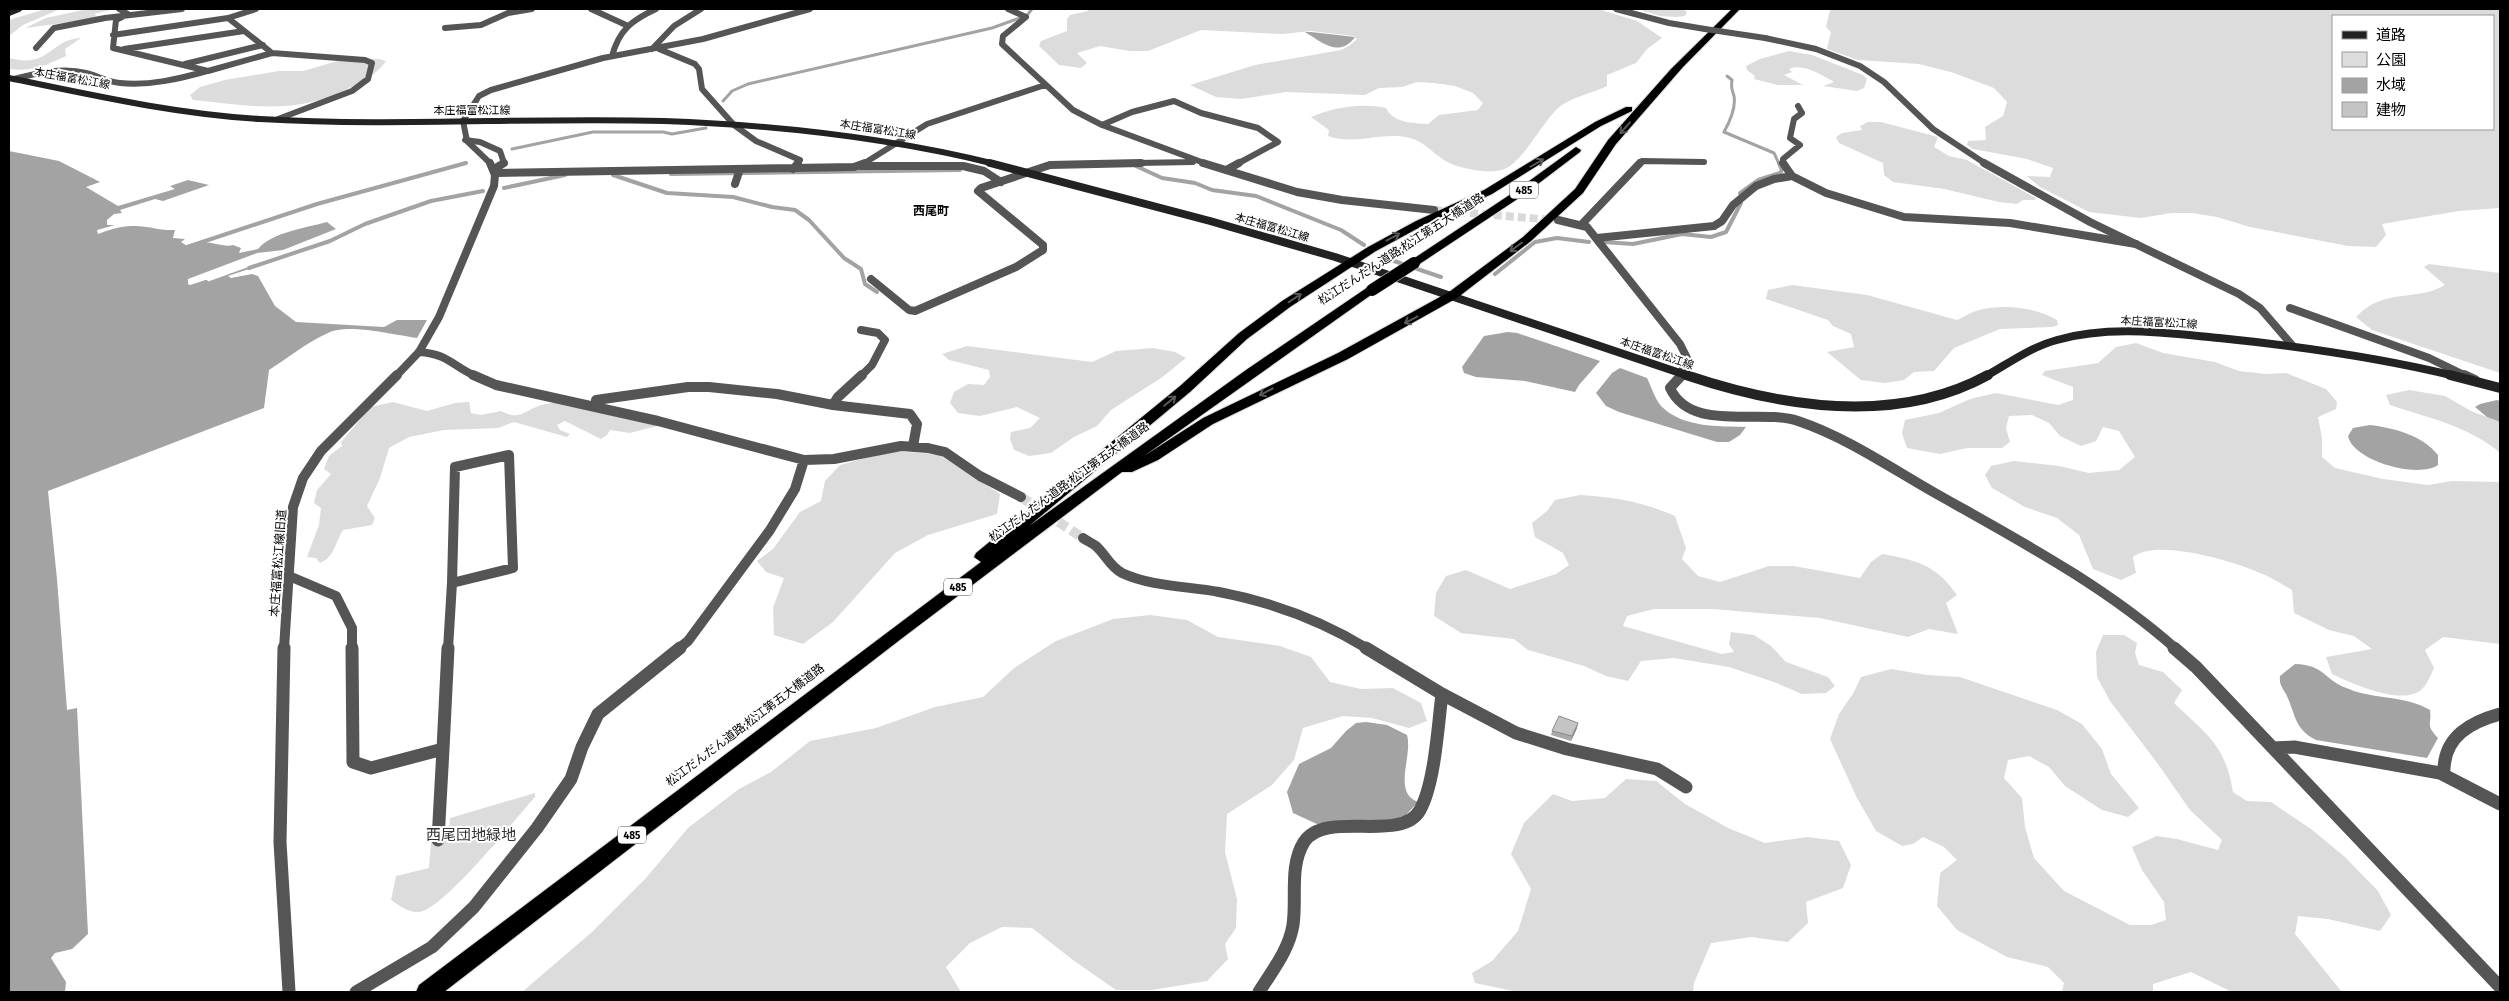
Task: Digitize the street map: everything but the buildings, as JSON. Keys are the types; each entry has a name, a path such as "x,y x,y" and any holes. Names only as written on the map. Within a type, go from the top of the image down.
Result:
{"highway":[{"name":"松江だんだん道路;松江第五大橋道路","path":"434,987 822,689 1094,485 1280,351 1518,194 1629,109 1680,65 1736,9"},
{"path":"1094,485 1154,457 1208,422 1343,356 1453,295 1526,239 1579,191 1612,142 1680,65"},
{"path":"822,689 1185,389 1243,336 1286,304 1351,262 1420,223 1488,192 1559,150 1598,124 1629,109"}],"main road":[{"path":"9,13 19,9"},
{"name":"本庄福富松江線","path":"11,78 202,113 278,119 632,121 734,125 815,131 897,143 1027,172 1288,242 1453,295 1682,374 1780,401 1854,406 1930,397 1958,390 2045,342 2096,332 2138,331 2292,345 2476,380 2500,388"}],"street":[{"path":"119,9 128,14 125,16"},
{"path":"36,48 52,29 125,16 182,9"},
{"path":"113,35 228,18 256,9"},
{"path":"445,28 481,25 508,13 532,9"},
{"path":"591,9 626,25"},
{"path":"612,56 614,45 626,25 656,9"},
{"path":"656,49 662,35 690,14 701,9"},
{"path":"806,9 695,41 612,56 491,90 479,96 463,121 462,132 466,140 495,172 739,172 860,166 963,166 984,171 1002,182"},
{"path":"1008,9 1026,17 1003,36 1002,44 1078,114 1102,126 1199,162 1319,196 1434,210"},
{"path":"1616,9 1661,21 1765,38 1821,51 1866,69 1884,82 1933,129 1975,158 2136,244 2239,294 2260,308 2292,345"},
{"path":"125,16 116,20 111,46 119,50 208,71"},
{"path":"228,18 272,53"},
{"path":"119,50 244,31"},
{"path":"182,64 263,45"},
{"path":"656,49 696,64 699,69 702,89 734,125 756,141 800,160 793,169"},
{"path":"11,78 37,74 81,72 118,83 167,82 272,53 365,60 372,63 369,77 354,90 291,112 278,119"},
{"path":"860,166 928,124 1045,84"},
{"path":"1102,126 1132,112 1174,101 1201,113 1258,128 1278,142 1228,169"},
{"path":"1798,106 1802,113 1794,119 1790,138 1800,145 1782,163 1792,176 1826,193 1904,217 2010,224 2136,244"},
{"name":"本庄福富松江線旧道","path":"290,992 280,842 284,648 293,507 303,478 321,451 420,352 439,317 494,186 495,172 504,163 500,152 480,142 466,140"},
{"path":"1582,224 1642,161 1704,162"},
{"path":"871,279 909,310 915,311 1016,267 1043,250 1042,245 978,191 1027,172 1061,164 1199,162"},
{"path":"735,184 739,172"},
{"path":"1597,238 1714,226 1722,221 1733,205 1756,186 1774,179 1792,176"},
{"path":"1558,220 1582,224 1597,238 1680,344 1687,358 1682,374 1670,388 1672,397 1690,410 1703,414 1782,417 1805,424 1852,446 2068,569 2110,596 2162,636 2274,748 2500,986"},
{"path":"2290,308 2429,358 2476,380"},
{"path":"833,405 838,397 872,364 885,340 878,333 861,330"},
{"path":"420,352 437,354 450,359 458,368 496,385 658,421 804,460 834,459 913,446 945,452 980,476 1021,497"},
{"path":"596,400 681,388 702,387 777,394 833,405 910,414 915,418 918,425 913,446"},
{"path":"438,840 452,583 455,467 509,455 513,568 452,583"},
{"path":"356,992 432,947 474,907 537,828 571,778 582,747 598,714 688,641 770,530 795,489 804,460"},
{"path":"1083,538 1096,546 1110,564 1122,573 1152,582 1220,592 1283,609 1352,639 1442,694 1516,733 1567,749 1657,769 1686,787"},
{"path":"289,576 336,596 352,628 353,762 371,768 443,749"},
{"path":"1259,992 1284,949 1293,926 1297,859 1303,846 1312,834 1326,830 1393,825 1404,822 1419,812 1426,794 1442,694"},
{"path":"2440,773 2444,769 2443,760 2459,731 2467,725 2500,714"},
{"path":"2274,748 2294,747 2440,773 2500,804"}],"green space":[{"path":"46,9 60,9 23,25 9,36 9,20"},
{"path":"88,9 111,10 94,14 100,18 25,28 46,18"},
{"path":"1087,9 1598,9 1637,21 1662,38 1647,49 1636,63 1607,75 1607,86 1567,102 1556,110 1522,154 1510,166 1498,171 1483,171 1454,165 1442,159 1422,143 1410,138 1389,136 1349,140 1328,136 1329,130 1311,117 1339,108 1367,106 1386,108 1393,117 1404,121 1428,124 1439,115 1478,110 1483,103 1473,93 1455,86 1417,82 1402,87 1379,88 1365,95 1287,92 1241,99 1216,97 1190,85 1255,65 1341,50 1357,39 1354,36 1311,31 1282,34 1201,30 1148,51 1130,51 1100,46 1077,53 1087,63 1081,68 1059,65 1039,46 1041,41 1067,31 1067,19 1070,15 1088,11"},
{"path":"1637,9 1682,9 1687,12 1685,16 1675,17 1660,16"},
{"path":"1834,9 2500,9 2500,208 2459,211 2382,224 2386,235 2376,247 2348,246 2250,227 2217,217 2192,213 2171,213 2141,218 2089,212 2040,187 2027,176 2050,177 2053,168 2027,159 1973,149 1967,145 1968,141 1986,140 1985,127 2003,116 2007,102 1994,88 1951,72 1919,64 1858,60 1827,49 1831,32 1826,27 1830,10"},
{"path":"81,38 65,49 66,56 32,69 9,69 9,58 33,60 42,57 62,43"},
{"path":"1789,51 1812,55 1863,75 1867,79 1864,88 1857,91 1823,86 1834,82 1812,71 1801,68 1789,69 1792,72 1784,75 1803,85 1778,85 1754,79 1755,76 1747,70 1746,66 1760,59"},
{"path":"345,59 379,59 386,61 367,79 313,102 274,106 235,105 193,100 190,95 200,87 225,80 279,71 303,71"},
{"path":"1868,122 1881,122 1938,137 1934,147 1949,156 1967,160 2036,198 2035,200 2023,200 2017,204 1999,202 1944,189 1893,182 1884,175 1883,163 1839,143 1836,137 1842,133 1862,130 1860,126"},
{"path":"2429,264 2500,273 2500,373 2372,330 2356,317 2367,308 2389,298 2423,293 2445,285 2424,267"},
{"path":"1792,285 1867,295 1957,320 1970,313 1988,308 2019,308 2039,312 2057,320 2058,325 2052,327 2000,329 1954,348 1934,371 1914,372 1904,380 1885,383 1861,380 1827,352 1854,347 1851,334 1833,326 1828,320 1766,299 1768,290"},
{"path":"2136,343 2163,353 2215,362 2239,371 2266,374 2286,373 2326,389 2337,402 2336,409 2318,417 2322,438 2322,457 2335,468 2383,479 2428,485 2452,481 2500,482 2500,644 2443,637 2425,650 2434,668 2425,686 2415,694 2404,696 2391,695 2364,688 2332,674 2326,657 2372,649 2354,636 2329,630 2294,613 2292,590 2278,582 2256,571 2220,559 2200,554 2161,550 2145,552 2133,557 2136,573 2121,580 2093,569 2079,535 2057,518 2025,507 1992,488 1985,475 1991,466 2014,461 2059,466 2089,473 2119,470 2135,457 2119,431 2103,427 2096,441 2081,446 2060,436 2049,423 2032,415 2009,416 2006,428 2010,442 2002,448 1967,448 1940,454 1907,448 1902,433 1905,420 1939,413 1970,399 1996,393 2058,405 2073,400 2073,387 2042,375 2045,371 2098,363 2116,347"},
{"path":"967,346 1092,362 1116,351 1153,348 1175,352 1186,358 1161,378 1111,410 1097,426 1074,437 1051,453 1029,456 1014,450 1010,439 1011,432 1030,428 1040,418 1017,407 980,416 958,413 950,403 954,392 968,384 984,385 990,377 989,370 949,360 942,354"},
{"path":"2409,390 2445,396 2471,411 2500,422 2500,453 2476,436 2390,405 2386,395"},
{"path":"393,402 427,411 455,403 469,402 471,413 481,415 501,411 507,414 518,415 541,405 557,402 657,426 630,433 610,430 601,439 565,421 557,425 560,430 570,434 567,437 514,422 498,428 444,430 409,437 389,448 380,478 367,506 375,518 372,525 343,530 332,553 320,563 316,558 307,557 319,525 321,508 314,503 317,490 331,474 324,469 329,456 342,446 341,442 371,407"},
{"path":"891,451 938,454 1000,494 997,514 928,535 895,553 833,622 803,644 774,635 773,608 784,578 766,572 757,561 773,549 800,512 821,501 825,481 840,465"},
{"path":"1580,495 1629,501 1675,516 1686,548 1682,559 1698,576 1720,582 1769,566 1794,566 1860,578 1871,562 1882,554 1916,562 1933,570 1957,595 1946,603 1958,634 1929,629 1908,637 1820,618 1713,609 1654,609 1627,616 1623,626 1722,654 1734,652 1729,644 1731,632 1754,635 1771,646 1786,662 1828,677 1835,686 1826,693 1802,694 1774,682 1729,667 1674,658 1641,661 1628,681 1606,676 1584,666 1528,650 1514,639 1461,633 1434,616 1436,593 1446,576 1466,570 1510,589 1556,574 1569,565 1563,553 1535,537 1532,523 1547,511 1555,500"},
{"path":"1150,615 1187,620 1218,637 1280,646 1311,657 1330,682 1361,689 1393,688 1421,703 1427,721 1409,728 1372,718 1343,716 1303,728 1294,760 1272,785 1227,814 1225,852 1237,899 1236,928 1225,944 1228,959 1207,981 1152,990 1116,990 1032,928 1002,927 970,943 946,967 961,992 522,992 592,932 646,878 688,828 739,789 771,772 810,741 876,728 935,707 983,697 1014,668 1056,641 1113,619"},
{"path":"2103,635 2124,635 2137,643 2135,653 2139,665 2163,672 2182,690 2174,703 2205,733 2220,751 2230,776 2233,792 2247,801 2271,802 2311,829 2345,857 2378,891 2391,915 2380,931 2328,919 2298,916 2295,934 2342,992 2232,992 2191,972 2153,984 2153,992 2062,992 2064,983 2048,967 2007,957 1957,930 1937,906 1940,873 1957,860 1944,847 1923,837 1913,844 1902,846 1876,831 1857,798 1830,739 1839,714 1854,692 1861,677 1891,669 1927,675 1960,677 2057,710 2082,724 2102,749 2111,774 2139,808 2128,817 2102,810 2065,786 2049,767 2029,756 2008,760 2004,778 2022,798 2025,827 2034,858 2064,891 2130,925 2151,925 2166,920 2164,902 2142,870 2132,847 2157,836 2177,839 2218,850 2222,840 2190,810 2110,701 2097,677 2096,652"},
{"path":"1626,779 1656,781 1685,804 1728,828 1765,843 1807,837 1839,841 1851,865 1843,888 1806,902 1808,923 1788,942 1751,937 1711,943 1694,983 1693,992 1518,992 1475,983 1472,973 1492,961 1518,931 1531,889 1511,854 1524,823 1553,794 1572,801 1605,798"},
{"name":"西尾団地緑地","path":"535,793 535,797 479,862 445,896 430,907 419,912 404,908 391,900 396,876 429,868 431,842 449,837 450,818"}],"water":[{"path":"1305,32 1355,37 1343,47 1337,48 1325,44"},
{"path":"9,151 59,161 100,182 86,187 118,206 175,189 170,186 188,180 209,185 163,201 155,199 120,210 122,213 114,214 107,220 107,225 115,225 97,230 98,234 128,226 175,230 173,238 185,239 181,242 187,246 183,249 207,242 225,246 233,245 241,248 239,253 258,249 264,243 280,235 327,222 336,229 283,250 257,253 188,279 188,284 193,287 254,265 255,267 228,276 231,278 252,274 258,276 275,306 296,322 384,327 397,320 427,320 417,338 359,329 337,330 328,333 305,345 269,370 264,408 48,491 67,710 77,708 88,934 72,949 55,953 51,958 66,982 65,992 9,992"},
{"path":"1508,332 1517,333 1600,361 1575,392 1525,381 1476,377 1464,373 1462,367 1484,336"},
{"path":"1620,368 1647,378 1661,406 1680,418 1701,424 1746,427 1740,435 1729,442 1717,442 1619,412 1606,406 1596,393 1612,373"},
{"path":"2500,401 2500,422 2487,417 2475,407 2480,404"},
{"path":"2370,425 2398,431 2424,442 2438,455 2438,465 2429,469 2402,469 2373,460 2361,453 2352,445 2348,436 2353,428"},
{"path":"2295,664 2313,667 2349,689 2370,695 2411,702 2430,710 2430,727 2438,738 2427,758 2316,740 2303,731 2296,720 2280,681 2280,676"},
{"path":"1366,722 1387,725 1407,735 1406,790 1410,797 1418,802 1405,816 1398,819 1319,825 1293,813 1287,792 1299,764 1331,748 1356,723"}],"waterway":[{"path":"1028,14 1032,9"},
{"path":"723,101 732,91 748,84 992,28 1020,18"},
{"path":"1727,76 1732,80 1734,105 1732,115 1724,132 1774,153 1779,164"},
{"path":"512,149 593,132 663,132 672,134 706,128"},
{"path":"178,250 317,204 466,163 461,164"},
{"path":"1740,193 1758,180 1780,173 1782,170 1779,163"},
{"path":"1136,166 1162,178 1195,183 1212,190 1256,196 1341,230 1364,245"},
{"path":"671,174 960,170"},
{"path":"504,188 565,175"},
{"path":"613,175 667,193 733,197 772,207 795,210 809,220 844,258 861,269 865,284 877,292"},
{"path":"249,268 330,241 365,224 431,201 483,191"},
{"path":"1604,242 1633,244 1682,234 1711,237 1726,232 1741,203"},
{"path":"1495,274 1535,242 1557,238 1589,242"},
{"path":"1394,261 1441,277"},
{"path":"188,288 206,282"}],"tunnel":[{"path":"1434,210 1554,220"},
{"path":"1021,497 1083,538"}],"district":[{"name":"西尾町","path":"931,211"}]}
